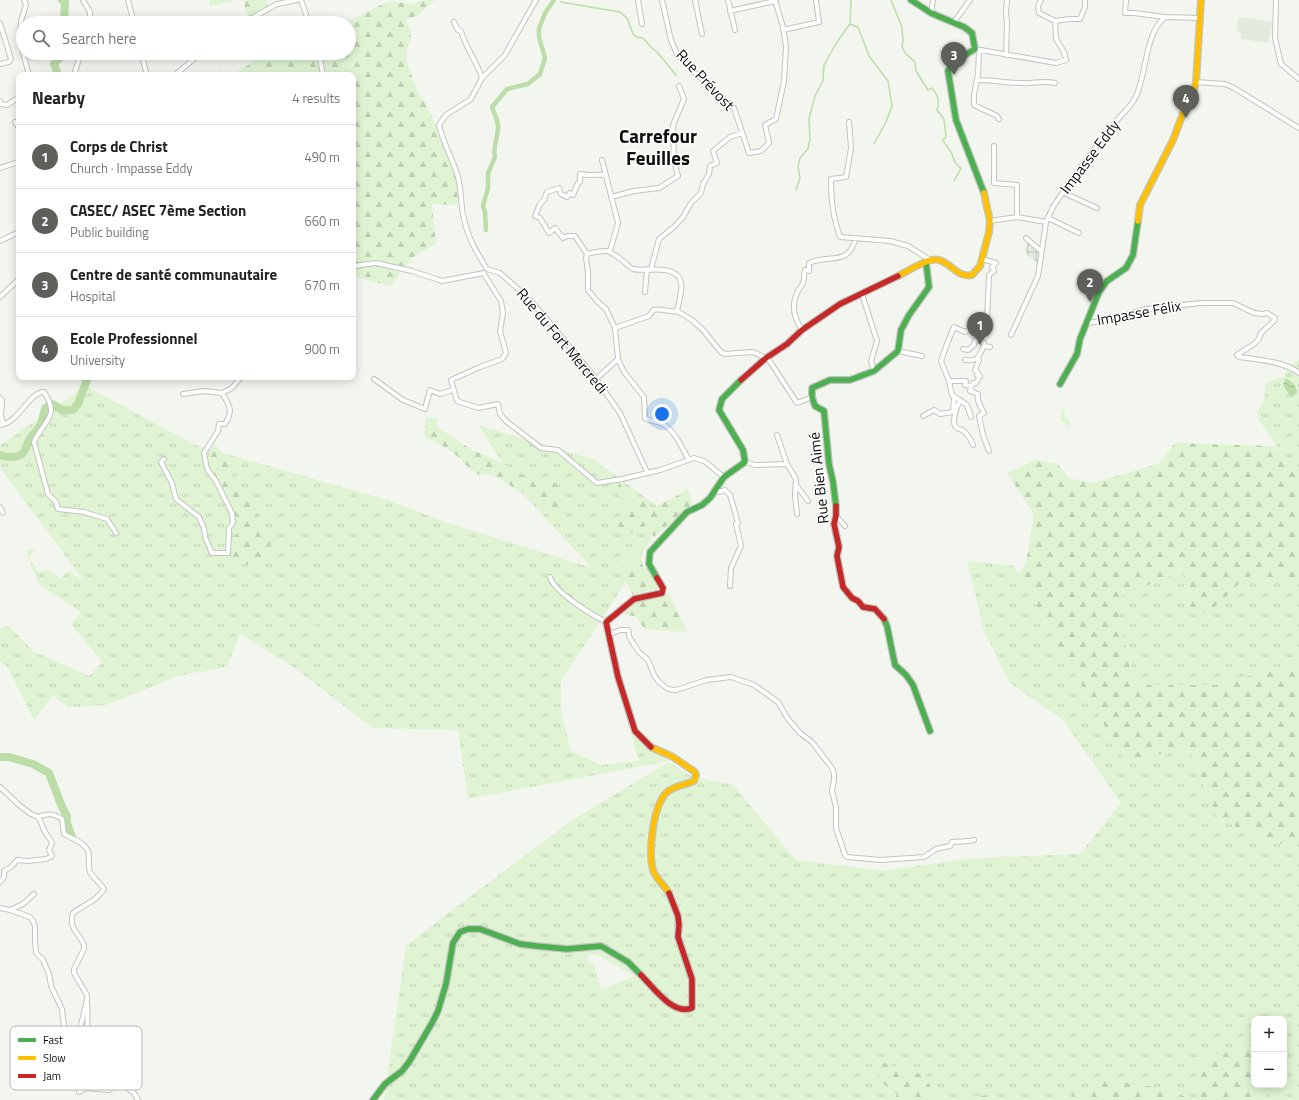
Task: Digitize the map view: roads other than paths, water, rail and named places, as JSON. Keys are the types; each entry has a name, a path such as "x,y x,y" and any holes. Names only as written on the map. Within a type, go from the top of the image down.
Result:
{"street":[{"path":"23,16 26,5 24,0"},
{"path":"84,0 90,12 90,16"},
{"path":"128,0 132,16"},
{"path":"256,16 277,4 297,0"},
{"path":"301,0 307,16"},
{"path":"356,266 376,264 412,272 442,281 484,274 487,269 472,244 464,220 458,175 444,144 439,125 446,115 471,99 482,78 505,55 536,0"},
{"path":"638,0 642,24"},
{"name":"Rue Prévost","path":"662,0 671,40 677,54 693,71 734,108 750,153 761,151 769,143 766,125 776,119 784,82 786,47 783,30"},
{"path":"695,0 702,34"},
{"path":"728,0 735,30"},
{"path":"730,11 775,0 783,30 819,22 816,0"},
{"path":"911,0 931,13 954,22 972,33 977,50 977,80 974,105 997,116 999,119"},
{"path":"931,13 933,0"},
{"path":"954,22 970,0"},
{"path":"1006,55 1008,24 1006,12 1008,0"},
{"path":"1041,0 1038,6 1039,13 1055,21 1080,19 1085,7 1085,0"},
{"path":"1126,0 1126,13 1165,17 1200,18"},
{"path":"1060,384 1074,362 1080,339 1099,292 1107,281 1126,268 1133,255 1140,205 1173,140 1185,108 1192,97 1196,82 1201,0"},
{"path":"1276,0 1275,38 1281,64 1299,79"},
{"name":"Impasse Eddy","path":"1011,335 1038,276 1047,220 1053,207 1116,121 1132,104 1137,94 1146,65 1152,36 1159,22 1165,17"},
{"path":"745,462 743,450 719,410 722,399 732,388 767,357 787,344 802,330 840,304 928,261 939,260 962,275 967,276 972,275 980,266 989,232 990,220 983,188 956,120 948,71 950,65 954,62 977,50 1056,63 1066,60 1064,52 1056,39 1055,21"},
{"path":"454,22 458,30 461,31 469,51 479,68 482,78"},
{"path":"0,23 2,36 11,60 0,64"},
{"path":"25,60 28,72"},
{"path":"75,72 79,60"},
{"path":"143,60 146,72"},
{"path":"180,72 194,60"},
{"path":"320,60 322,72"},
{"path":"977,80 1028,84 1047,81 1055,83"},
{"path":"1196,82 1224,84 1234,88 1299,128"},
{"path":"611,197 634,191 659,188 678,176 674,160 673,125 684,99 679,86"},
{"path":"0,101 4,105 16,99"},
{"path":"849,122 851,148 846,177 831,179 831,196 834,219 840,237 890,241 908,246 928,261"},
{"path":"645,292 649,269 659,239 675,226 683,217 691,203 701,194 703,184 709,174 710,166 717,163 713,151 730,137 742,133"},
{"path":"994,146 994,183 1017,185 1017,217"},
{"path":"602,160 618,224 610,251"},
{"path":"0,168 16,163"},
{"path":"606,175 580,174 580,182 578,183 575,193 573,195 570,193 567,197 561,194 559,188 547,192 535,216 540,218 549,233 555,228 563,238 567,236 575,236 587,254 588,290 606,309 615,328 618,359 624,372 644,397 645,418 649,421 662,424 673,433 689,460"},
{"path":"1064,193 1097,208"},
{"path":"990,220 1017,217 1047,220 1079,233"},
{"path":"0,241 16,233"},
{"path":"802,330 797,323 794,314 794,300 803,283 805,270 809,270 809,263 816,259 827,260 845,256 852,249 856,238"},
{"path":"1026,238 1042,252"},
{"path":"587,254 598,251 610,251 633,268 673,272 682,282 677,311"},
{"path":"972,417 968,407 952,395 942,361 952,330 956,327 957,329 958,328 965,332 976,323 987,320 989,275 994,271 992,267 996,263 982,259"},
{"path":"615,328 649,316 653,310 662,309 674,312 677,311 692,320 703,330 721,352 725,354 753,352 767,357 796,403 812,396 812,388 830,380 850,380 874,371 898,351 901,330 909,315 929,287 928,261"},
{"name":"Rue du Fort Mercredi","path":"487,269 500,273 526,296 596,379 620,413 647,472"},
{"path":"484,274 501,301 503,312 500,331 506,353 502,359 451,380 457,401 478,408 498,404 500,414 506,421 541,448 558,450 597,483 660,470 694,458 704,460 724,477"},
{"path":"0,297 16,281"},
{"path":"862,294 877,341 871,361 874,371"},
{"name":"Impasse Félix","path":"1087,323 1110,320 1141,310 1202,303 1233,303 1254,313 1267,313 1275,318 1274,321 1261,333 1259,339 1254,344 1237,354 1239,357 1277,363 1295,369 1299,373"},
{"path":"963,349 968,350 974,345 974,341 979,340 984,343 984,346"},
{"path":"984,346 990,347"},
{"path":"965,360 977,358 981,354 984,346"},
{"path":"898,351 922,356"},
{"path":"977,358 979,360 975,370 980,376 976,383 973,382 970,391 978,394 978,402 984,413 980,416 980,425 989,451"},
{"path":"596,379 618,359"},
{"path":"374,379 403,400 425,409 430,390 440,394 453,390"},
{"path":"183,394 204,391 222,393 232,388 239,380"},
{"path":"949,382 966,381 965,385 971,386"},
{"path":"0,398 2,400 2,424 5,424 19,414 34,396 38,393 44,392 49,402 51,414 50,419 40,431 34,442 48,494 56,502 58,509 84,512 107,519 116,534"},
{"path":"164,459 161,462 172,483 176,499 200,517 204,528 205,537 212,553 228,553 229,528 233,523 232,513 215,478 207,469 204,453 218,431 219,424 225,424 230,413 230,407 222,393"},
{"name":"Rue Bien Aimé","path":"812,396 815,406 824,411 829,464 833,482 836,516 834,524 839,547 837,556 843,587 852,598 863,606 875,609 883,618 887,626 895,665 906,675 913,685 930,731"},
{"path":"924,416 934,410 940,414 953,412 954,398 957,399"},
{"path":"957,399 954,424 957,428 964,431 970,438 973,446"},
{"path":"777,435 787,464 796,479 794,495 796,514"},
{"path":"745,462 755,465 787,464"},
{"path":"606,622 634,599 662,593 663,588 649,564 650,552 686,512 702,505 710,498 724,477 745,462"},
{"path":"796,485 808,501"},
{"path":"716,488 719,492 725,490 730,495 738,522 736,524 741,546 731,568 730,586"},
{"path":"0,507 3,513"},
{"path":"836,516 845,526"},
{"path":"373,1100 386,1084 402,1072 432,1023 438,1011 446,984 453,944 457,936 468,929 480,929 520,944 567,949 601,946 628,962 665,1000 676,1008 687,1010 692,1008 694,1002 692,979 678,937 679,932 677,918 670,895 656,878 653,869 652,857 655,818 660,802 666,793 672,788 694,781 696,775 695,772 673,757 650,747 635,731 618,677 606,622 572,601 551,582 550,577"},
{"path":"608,635 620,630 628,630 629,636 639,652 648,660 654,675 659,682 668,689 676,690 707,680 731,677 754,685 778,702 788,720 800,734 812,742 832,768 834,774 832,791 836,807 836,828 847,857 881,860 924,857 936,848 950,846 952,842 968,842 974,840"},
{"path":"0,788 19,805 41,820 44,830 52,843 49,850 52,856 46,859 28,861 16,860 13,865 4,871 4,877 0,882"},
{"path":"38,817 43,814 52,814 62,819 64,834 85,846 89,851 90,873 104,889 96,898 73,913 71,920 72,927 84,945 84,949 74,969 74,973 87,995 89,1026"},
{"path":"10,910 23,904 34,894"},
{"path":"0,908 30,917 35,926 36,953 43,960 49,974 51,986 62,1009 64,1026"},
{"path":"81,1026 82,1016 87,1000"},
{"path":"131,1090 138,1100"}],"water":[{"path":"1286,378 1296,388 1297,393 1292,397 1283,385"}],"waterway":[{"path":"62,0 65,2 64,16"},
{"path":"486,230 485,212 483,206 488,188 488,173 495,157 494,149 498,129 498,123 492,107 507,89 528,84 540,74 545,58 539,37 539,29 545,13 554,0"},
{"path":"851,0 850,24 858,27 869,56 888,81 892,106 886,122 874,144"},
{"path":"891,0 902,27 902,46 905,53 915,62 916,71 928,90 932,88 938,98 937,110 944,119 946,137 943,140 951,152 955,162 961,168 954,181"},
{"path":"561,2 620,12 627,18 633,34 636,37 643,38 658,53 676,75"},
{"path":"796,190 800,178 798,166 800,158 808,149 810,139 809,119 815,96 823,81 824,65 837,42 850,24"},
{"path":"57,72 54,64 58,60"},
{"path":"0,455 7,457 21,455 26,449 29,440 40,426 45,409 52,404 62,410 73,410 78,404 87,380"},
{"path":"0,757 9,757 33,764 49,773 67,816 67,823 72,837"}],"place":[{"name":"Centre de santé communautaire","path":"954,75"},
{"name":"Ecole Professionnel","path":"1186,118"},
{"name":"CASEC/ ASEC 7ème Section","path":"1090,302"},
{"name":"Corps de Christ","path":"980,345"}],"district":[{"name":"Carrefour Feuilles","path":"658,147"}]}
